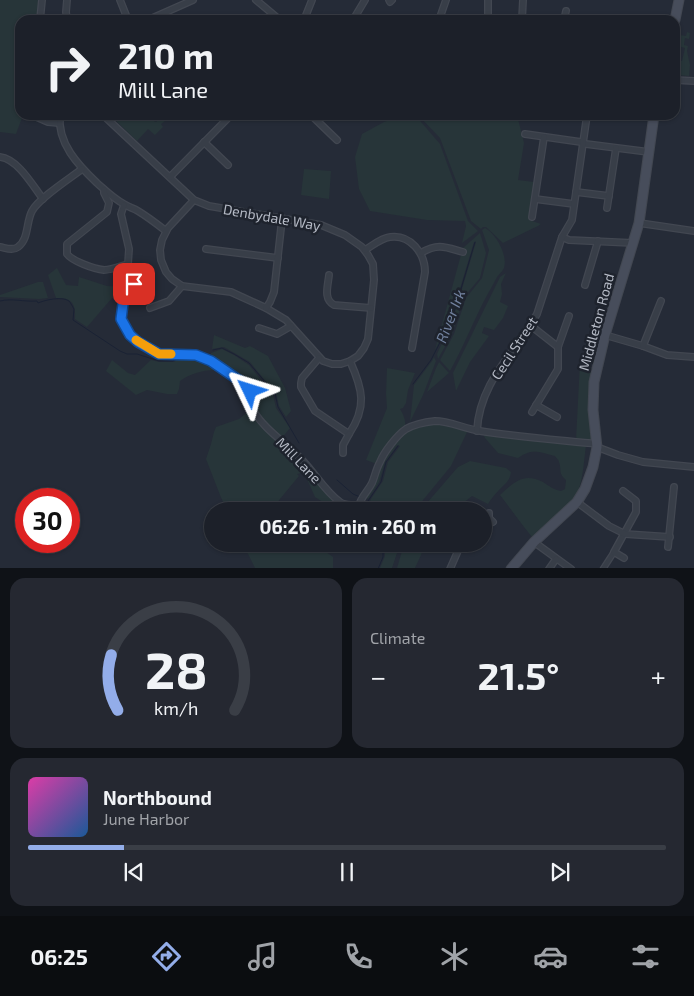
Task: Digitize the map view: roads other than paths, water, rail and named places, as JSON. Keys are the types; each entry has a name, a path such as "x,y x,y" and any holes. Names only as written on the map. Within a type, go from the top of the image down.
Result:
{"main road":[{"path":"676,15 679,0"},
{"name":"Middleton Road","path":"511,568 534,542 577,502 585,489 593,467 597,445 593,396 597,367 639,223 653,120"}],"street":[{"path":"40,15 42,0"},
{"path":"66,15 67,0"},
{"path":"120,0 126,15"},
{"path":"159,15 192,0"},
{"path":"256,0 274,15"},
{"path":"306,15 312,0"},
{"path":"356,15 365,0"},
{"path":"441,15 446,0"},
{"path":"488,0 488,15"},
{"path":"522,15 523,0"},
{"path":"565,15 566,11"},
{"path":"680,80 694,81"},
{"path":"43,120 59,123"},
{"path":"59,120 62,136 68,149 82,169 104,190 124,205 136,210 166,231"},
{"path":"108,120 194,200 166,231 161,245 161,260 164,268 175,282 182,286 230,292 266,308 286,320 323,361 341,364 350,361 362,352 369,334 374,269 371,259 365,250 385,238 395,237 403,239 411,242 421,253 425,272 412,348"},
{"path":"170,177 226,120"},
{"path":"316,120 337,140"},
{"name":"Cecil Street","path":"477,430 478,418 487,391 504,360 530,325 542,303 562,237 572,220 586,120"},
{"path":"524,134 649,152"},
{"path":"532,217 544,137"},
{"path":"204,142 228,165"},
{"path":"607,208 616,148"},
{"path":"0,157 14,163 24,173 43,199"},
{"path":"0,247 11,250 17,249 22,244 32,212 43,199 82,169"},
{"path":"104,190 108,203 106,212 67,244 66,254 70,258 89,266 105,270 128,264"},
{"path":"576,192 609,196"},
{"path":"535,199 574,204"},
{"name":"Denbydale Way","path":"194,200 209,206 330,228 356,242 365,250"},
{"name":"Mill Lane","path":"124,205 121,214 129,249 128,264 134,277 134,284 123,304 121,319 130,335 159,354 196,355 211,361 246,385 250,391 250,404 256,415 300,458 342,504 359,506 359,502 365,496 383,456 398,436 406,429 435,421 477,430 597,445 618,455 643,462 694,467"},
{"path":"266,308 274,292 282,219"},
{"path":"639,223 694,231"},
{"path":"562,237 569,240 633,243"},
{"path":"585,286 598,241"},
{"path":"421,253 430,248 442,246 463,252"},
{"path":"206,249 278,258"},
{"path":"330,275 327,296 331,303 371,308"},
{"path":"150,308 169,300 182,286"},
{"path":"644,346 661,300"},
{"path":"532,412 558,369 558,347 569,316"},
{"path":"530,325 558,347"},
{"path":"259,328 277,334 291,326"},
{"path":"605,335 644,346 667,355 694,355"},
{"path":"319,358 302,378 301,387 315,411 348,434"},
{"path":"343,453 343,445 358,419 361,401 359,384 350,361"},
{"path":"536,405 557,417"},
{"path":"668,547 674,487"},
{"path":"603,568 625,534 636,512 636,501 623,491"},
{"path":"577,502 609,526 625,534 670,537"},
{"path":"534,542 571,568"},
{"path":"450,568 457,552"},
{"path":"614,552 624,558"},
{"path":"549,568 556,558"}],"waterway":[{"name":"River Irk","path":"413,384 431,360 452,319 475,242"},
{"path":"0,301 37,301 38,303 54,299 66,300 70,302 74,309 73,320 120,351 159,361 173,361 178,357"},
{"path":"213,350 222,348 249,363 267,384 274,389 278,407 299,443"},
{"name":"River Irk","path":"368,502 381,482 386,462 398,446"},
{"path":"337,480 353,494 360,497"},
{"name":"River Irk","path":"378,568 383,552"}]}
